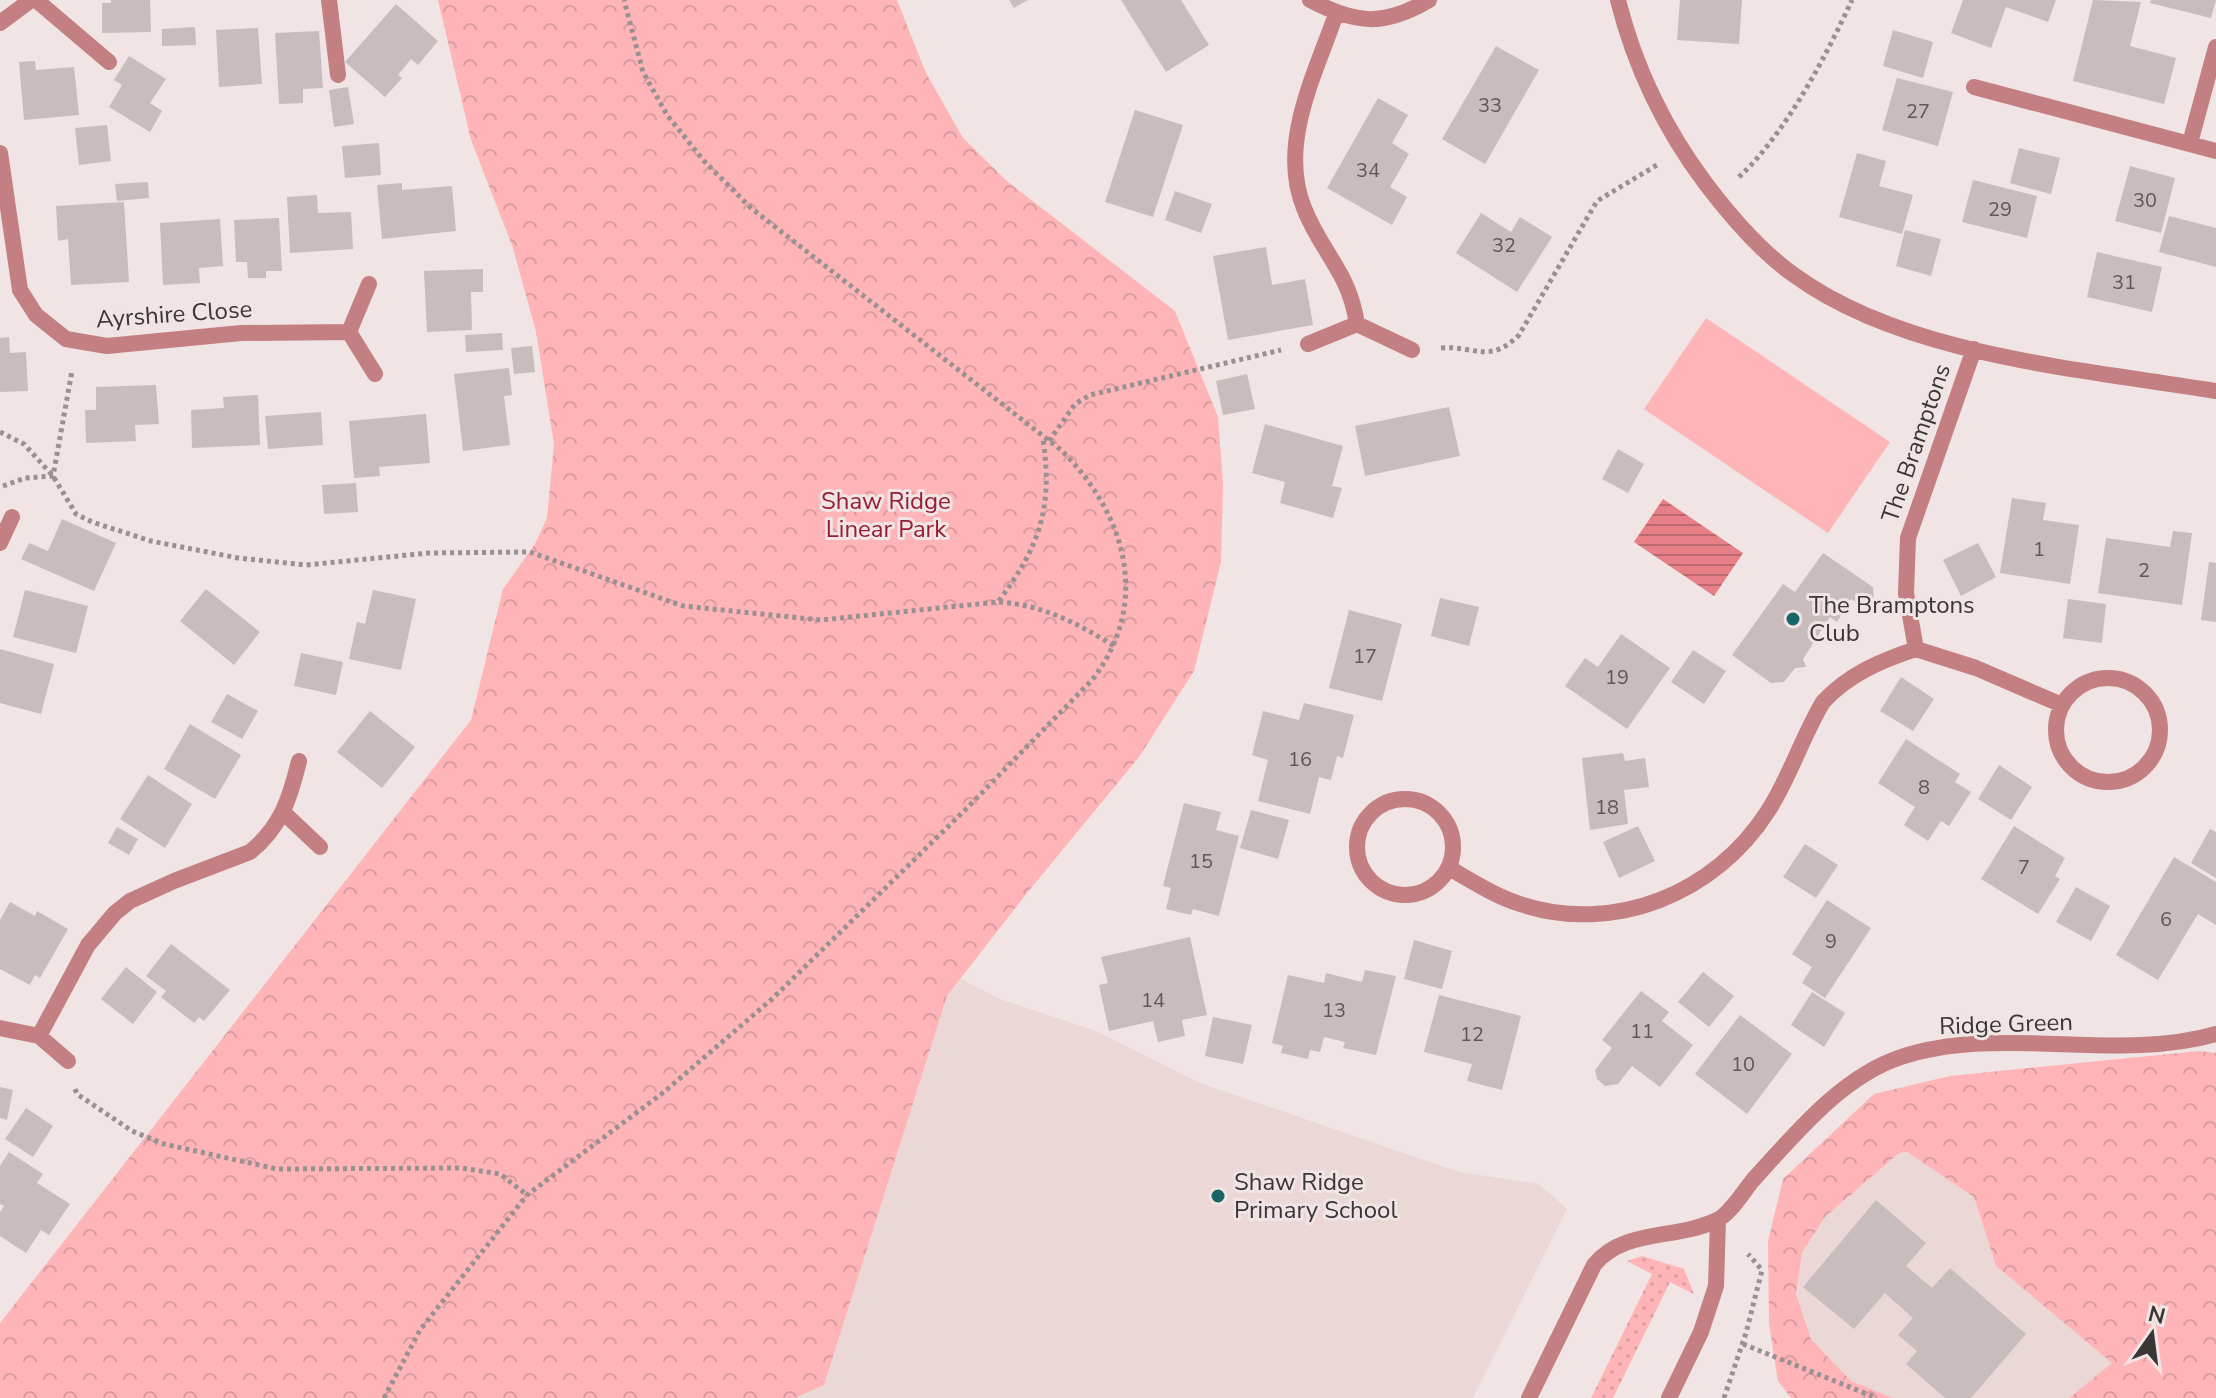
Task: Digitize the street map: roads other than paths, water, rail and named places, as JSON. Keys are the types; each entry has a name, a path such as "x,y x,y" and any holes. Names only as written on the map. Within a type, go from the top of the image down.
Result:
{"street":[{"path":"0,23 33,0 109,62"},
{"path":"329,0 338,75"},
{"path":"1310,0 1336,14 1367,20 1394,19 1429,0"},
{"path":"1391,0 1394,19"},
{"name":"The Bramptons","path":"1618,0 1643,76 1682,152 1756,243 1793,275 1831,299 1911,334 1974,349 2216,391"},
{"path":"1336,14 1298,127 1293,152 1295,179 1304,208 1346,281 1357,324"},
{"path":"2190,143 2216,47"},
{"path":"1974,87 2216,151"},
{"name":"Ayrshire Close","path":"0,153 20,290 44,323 75,342 107,346 241,333 349,332"},
{"path":"369,284 349,332 375,374"},
{"path":"1308,344 1357,324 1412,350"},
{"name":"The Bramptons","path":"1916,649 1906,593 1908,538 1974,349"},
{"path":"0,543 12,517"},
{"path":"1449,868 1519,904 1557,913 1601,915 1649,907 1692,886 1736,851 1767,814 1788,778 1811,722 1836,688 1873,664 1916,649 1976,668 2062,705"},
{"path":"2104,678 2136,687 2149,699 2160,731 2148,762 2120,781 2103,782 2079,773 2062,755 2056,738 2056,721 2062,705 2087,683 2104,678"},
{"path":"39,1036 88,945 115,913 130,901 174,881 250,852 273,831 284,813 299,761"},
{"path":"1402,799 1426,804 1446,820 1453,836 1454,852 1449,868 1439,882 1425,892 1409,896 1385,890 1365,874 1358,859 1357,842 1362,825 1372,812 1386,803 1402,799"},
{"path":"284,813 320,847"},
{"path":"0,1028 39,1036 68,1061"},
{"name":"Ridge Green","path":"1718,1220 1822,1108 1860,1077 1900,1057 1938,1048 2138,1044 2216,1034"},
{"path":"1529,1398 1594,1265 1606,1250 1718,1220 1716,1286 1701,1332 1669,1398"}],"place":[{"name":"The Bramptons Club","path":"1793,619"},
{"name":"Shaw Ridge Primary School","path":"1218,1196"}],"park label":[{"name":"Shaw Ridge Linear Park","path":"886,515"}]}
